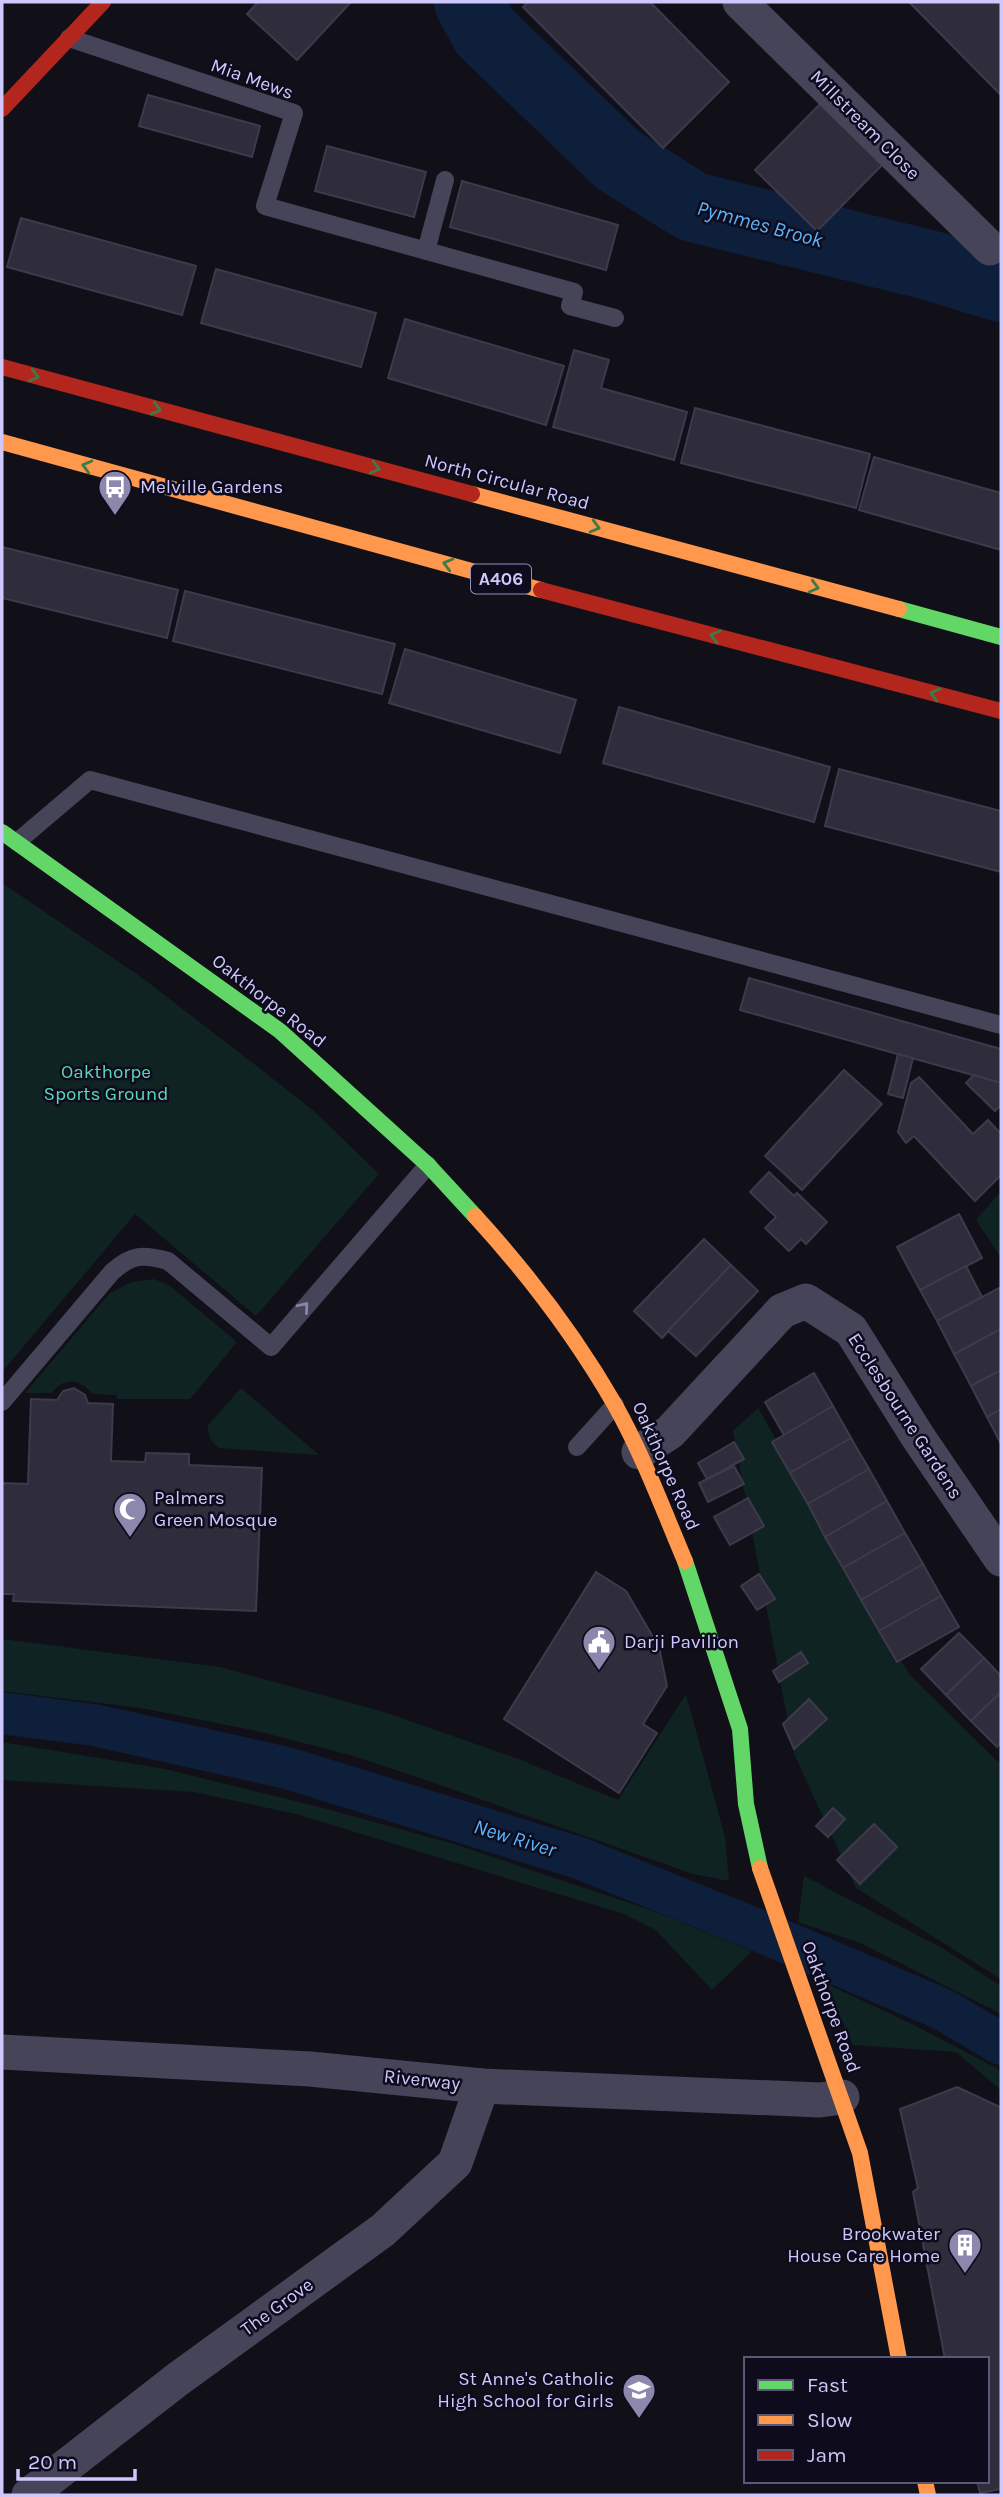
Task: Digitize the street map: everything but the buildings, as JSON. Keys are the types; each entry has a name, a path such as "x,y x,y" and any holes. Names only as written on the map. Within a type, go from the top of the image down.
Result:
{"main road":[{"path":"2,109 103,2"},
{"name":"North Circular Road","path":"2,368 1001,637"},
{"name":"A406","path":"2,442 571,598 1001,711"},
{"name":"Oakthorpe Road","path":"9,837 280,1031 428,1164 512,1256 573,1337 615,1405 639,1452 691,1573 740,1729 746,1804 762,1877 860,2153 889,2315 900,2357"}],"street":[{"name":"Millstream Close","path":"740,2 990,248"},
{"name":"Ecclesbourne Gardens","path":"639,1452 670,1432 782,1311 806,1301 851,1330 918,1437 1001,1559"},
{"name":"Riverway","path":"2,2052 317,2070 482,2086 820,2100 842,2097"},
{"name":"The Grove","path":"29,2495 178,2379 383,2230 455,2164 482,2086"}],"lane":[{"name":"Mia Mews","path":"68,38 294,113 264,206 574,292 570,306 615,318"},
{"path":"426,251 445,180"},
{"path":"9,837 90,780 1001,1025"},
{"path":"2,1402 112,1272 123,1262 137,1256 168,1261 271,1347 428,1164"},
{"path":"577,1447 615,1405"}],"green space":[{"name":"Oakthorpe Sports Ground","path":"2,883 141,977 258,1067 315,1112 379,1174 256,1316 135,1214 2,1372"},
{"path":"1001,1191 1001,1258 976,1220"},
{"path":"154,1279 170,1286 237,1342 190,1399 117,1399 117,1395 92,1394 83,1385 72,1381 61,1384 52,1393 25,1393 110,1293 132,1282"},
{"path":"241,1388 319,1455 219,1448 210,1438 208,1425"},
{"path":"758,1408 909,1674 1001,1765 1001,1979 856,1888 794,1754 733,1431"},
{"path":"2,1639 220,1667 384,1712 516,1758 618,1800 686,1694 725,1837 729,1881 693,1874 350,1755 257,1731 141,1708 2,1691"},
{"path":"2,1742 165,1769 454,1844 656,1912 752,1951 712,1990 656,1930 624,1914 296,1814 194,1792 2,1780"},
{"path":"804,1876 942,1948 1001,1986 1001,2014 861,1943 798,1922"},
{"path":"825,1983 996,2068 1001,2073 1001,2090 956,2052 853,2045"}],"waterway":[{"name":"Pymmes Brook","path":"469,2 485,32 618,160 693,207 929,265 1001,287"},
{"name":"New River","path":"2,1713 94,1725 287,1768 582,1859 944,2010 1001,2044"}],"traffic: fast":[{"path":"899,609 1001,637"},
{"path":"2,832 280,1031 428,1165 475,1216"},
{"path":"685,1561 740,1729 746,1804 760,1868"}],"traffic: slow":[{"path":"2,442 541,590"},
{"path":"472,494 899,609"},
{"path":"475,1216 514,1260 550,1307 600,1380 635,1443 685,1561"},
{"path":"760,1868 860,2153 899,2357"},
{"path":"925,2483 928,2495"}],"traffic: jam":[{"path":"2,109 103,2"},
{"path":"2,367 472,494"},
{"path":"541,590 1001,711"}],"place":[{"name":"Melville Gardens","path":"115,517"},
{"name":"Palmers Green Mosque","path":"130,1539"},
{"name":"Darji Pavilion","path":"599,1672"},
{"name":"Brookwater House Care Home","path":"965,2275"},
{"name":"St Anne's Catholic High School for Girls","path":"639,2420"}]}
